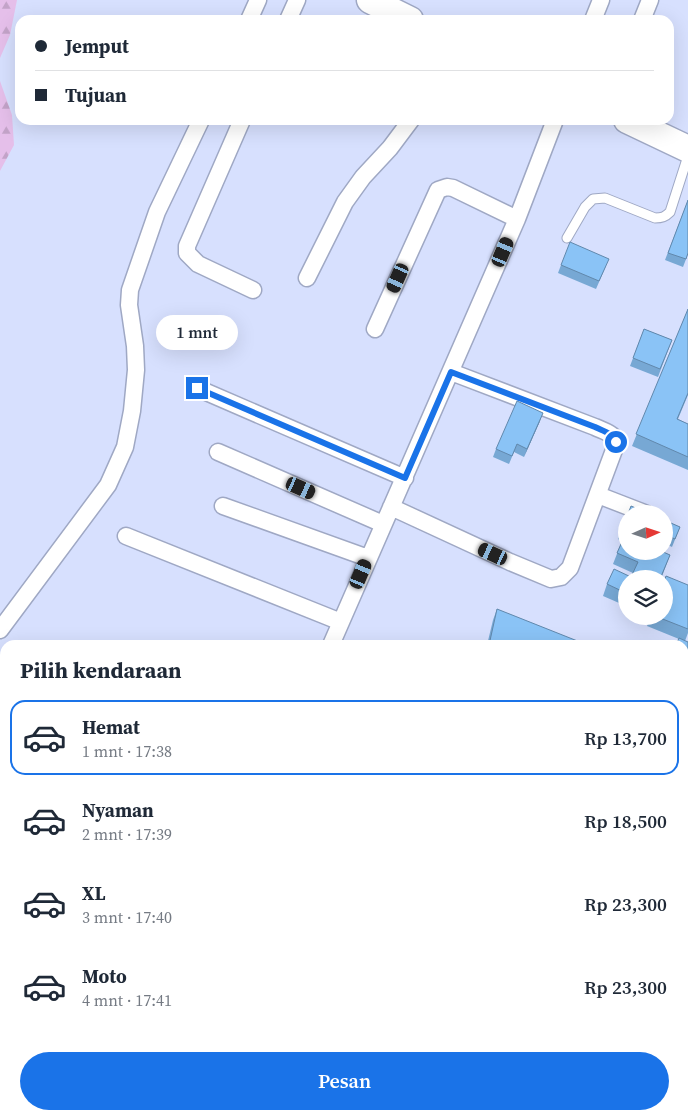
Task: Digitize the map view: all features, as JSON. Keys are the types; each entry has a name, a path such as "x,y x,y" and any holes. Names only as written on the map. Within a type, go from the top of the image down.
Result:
{"main road":[{"path":"370,0 400,15"},
{"path":"638,125 688,149"}],"street":[{"path":"251,15 258,0"},
{"path":"290,15 297,0"},
{"path":"596,15 601,0"},
{"path":"644,15 650,0"},
{"path":"0,630 108,485 125,447 132,411 136,370 129,305 130,290 157,212 199,125"},
{"path":"240,125 187,246 187,253 198,264 252,290"},
{"path":"307,278 344,202 407,125"},
{"path":"333,640 517,220 554,125"},
{"path":"375,329 438,190 447,187 453,188 517,220"},
{"path":"391,507 510,562 551,578 561,577 570,568 614,450 615,438 595,427 451,372"},
{"path":"197,388 405,478"},
{"path":"218,452 383,524"},
{"path":"598,495 624,505"},
{"path":"223,506 368,558"},
{"path":"126,536 341,622"}],"lane":[{"path":"567,238 585,207 593,199 605,198 656,218 666,216 670,212 688,156"}],"green space":[{"path":"0,0 17,0 10,35 0,58"},
{"path":"0,81 12,115 14,145 0,171"}],"building":[{"path":"688,200 688,253 686,259 668,253"},
{"path":"570,242 609,259 599,281 561,265"},
{"path":"688,309 688,393 677,419 688,424 688,457 636,434"},
{"path":"644,329 672,340 660,369 633,358"},
{"path":"517,401 543,413 527,449 517,444 512,456 496,449"},
{"path":"673,524 680,527 675,539 673,538"},
{"path":"633,560 668,560 664,570 634,570 638,562"},
{"path":"614,569 618,571 618,589 607,584"},
{"path":"673,579 688,585 688,629 673,623"},
{"path":"497,609 575,640 490,640"}],"route":[{"path":"197,388 405,478 451,372 595,427 610,434 615,438 616,442"}]}
